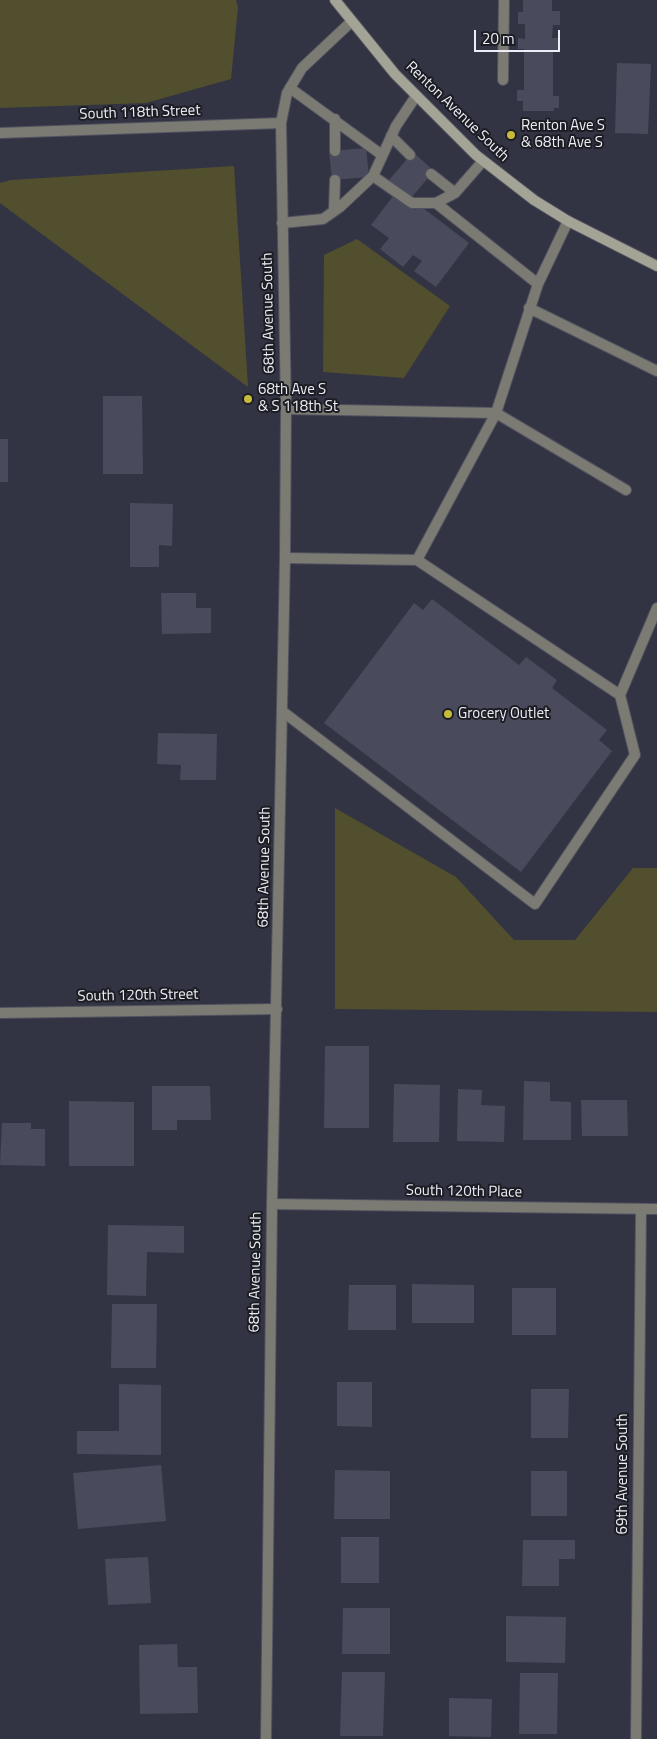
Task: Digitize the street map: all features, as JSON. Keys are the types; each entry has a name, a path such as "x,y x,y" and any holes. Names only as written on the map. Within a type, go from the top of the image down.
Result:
{"main road":[{"name":"Renton Avenue South","path":"335,0 394,74 483,161 534,200 568,221 657,266"}],"street":[{"path":"503,80 504,0"},
{"name":"68th Avenue South","path":"266,1739 272,1204 285,558 286,409 281,124 290,88 310,58 351,22"},
{"path":"290,88 382,155"},
{"path":"282,223 323,218 334,211 373,176 391,136 416,96"},
{"path":"335,119 335,151"},
{"name":"South 118th Street","path":"0,133 281,124"},
{"path":"391,136 410,155"},
{"path":"373,176 412,203 436,203 455,194 483,161"},
{"path":"432,174 455,194"},
{"path":"334,211 335,180"},
{"path":"436,203 538,284"},
{"path":"417,560 496,413 538,284 568,221"},
{"path":"529,308 657,371"},
{"path":"286,409 496,413 626,490"},
{"path":"285,558 417,560 620,694"},
{"path":"282,711 534,904 635,755 620,694 657,608"},
{"name":"South 120th Street","path":"0,1013 277,1009"},
{"name":"South 120th Place","path":"272,1204 657,1209"},
{"name":"69th Avenue South","path":"636,1739 640,1209"}],"shaded area":[{"path":"0,0 236,0 238,7 231,79 146,103 0,108"},
{"path":"234,166 248,387 0,203 0,183 11,180"},
{"path":"357,239 450,306 404,378 323,372 324,255"},
{"path":"335,808 456,877 514,940 575,940 633,868 657,868 657,1012 335,1009"}],"building":[{"path":"523,0 552,0 552,11 560,11 560,25 553,25 552,38 560,38 560,51 553,51 553,96 559,96 559,108 554,108 554,111 523,111 523,101 517,101 517,90 524,90 524,49 518,49 518,38 525,39 525,24 518,24 518,12 523,12"},
{"path":"617,63 651,64 648,134 615,133"},
{"path":"366,148 369,177 332,180 329,151"},
{"path":"413,152 434,171 411,198 389,180"},
{"path":"394,195 415,210 419,205 469,243 436,287 414,271 422,261 413,255 403,267 380,249 389,238 371,225"},
{"path":"103,396 142,396 143,474 103,474"},
{"path":"0,439 8,439 8,482 0,482"},
{"path":"130,503 173,504 172,546 159,545 159,567 130,567"},
{"path":"161,593 196,593 196,608 211,608 211,633 162,634"},
{"name":"Grocery Outlet","path":"432,599 519,665 526,657 557,680 552,688 607,730 599,740 612,751 521,872 324,723 414,603 423,610"},
{"path":"158,733 217,734 216,780 180,780 181,765 157,764"},
{"path":"325,1046 369,1046 369,1128 324,1128"},
{"path":"524,1081 550,1082 550,1101 571,1102 571,1140 523,1140"},
{"path":"394,1084 440,1085 439,1142 393,1142"},
{"path":"152,1086 210,1086 211,1120 177,1120 177,1130 152,1130"},
{"path":"458,1089 482,1090 481,1105 505,1106 504,1142 457,1141"},
{"path":"581,1100 627,1100 628,1136 582,1136"},
{"path":"69,1101 134,1102 134,1166 69,1166"},
{"path":"2,1123 31,1123 31,1129 45,1129 45,1166 0,1165"},
{"path":"108,1225 184,1226 184,1253 147,1252 146,1296 107,1295"},
{"path":"412,1284 474,1285 474,1323 412,1323"},
{"path":"349,1285 396,1285 396,1330 348,1330"},
{"path":"512,1288 556,1288 556,1335 512,1335"},
{"path":"112,1304 157,1304 156,1368 111,1368"},
{"path":"337,1382 372,1382 372,1427 337,1426"},
{"path":"119,1384 161,1385 161,1455 77,1454 77,1431 119,1431"},
{"path":"531,1389 569,1389 568,1438 531,1438"},
{"path":"161,1465 166,1521 78,1529 73,1473"},
{"path":"335,1470 390,1471 390,1519 334,1519"},
{"path":"531,1471 567,1471 567,1516 531,1516"},
{"path":"341,1537 379,1537 379,1583 341,1583"},
{"path":"523,1540 575,1540 575,1559 559,1559 559,1586 522,1586"},
{"path":"148,1557 151,1603 108,1605 105,1559"},
{"path":"343,1608 390,1608 390,1654 342,1654"},
{"path":"506,1616 566,1617 565,1663 506,1662"},
{"path":"177,1644 178,1667 197,1667 198,1713 140,1714 139,1645"},
{"path":"342,1672 385,1672 383,1736 340,1736"},
{"path":"520,1673 558,1673 557,1734 519,1734"},
{"path":"449,1698 492,1699 491,1737 449,1736"}],"place":[{"name":"Renton Ave S & 68th Ave S","path":"511,135"},
{"name":"68th Ave S & S 118th St","path":"248,399"},
{"name":"Grocery Outlet","path":"448,714"}]}
